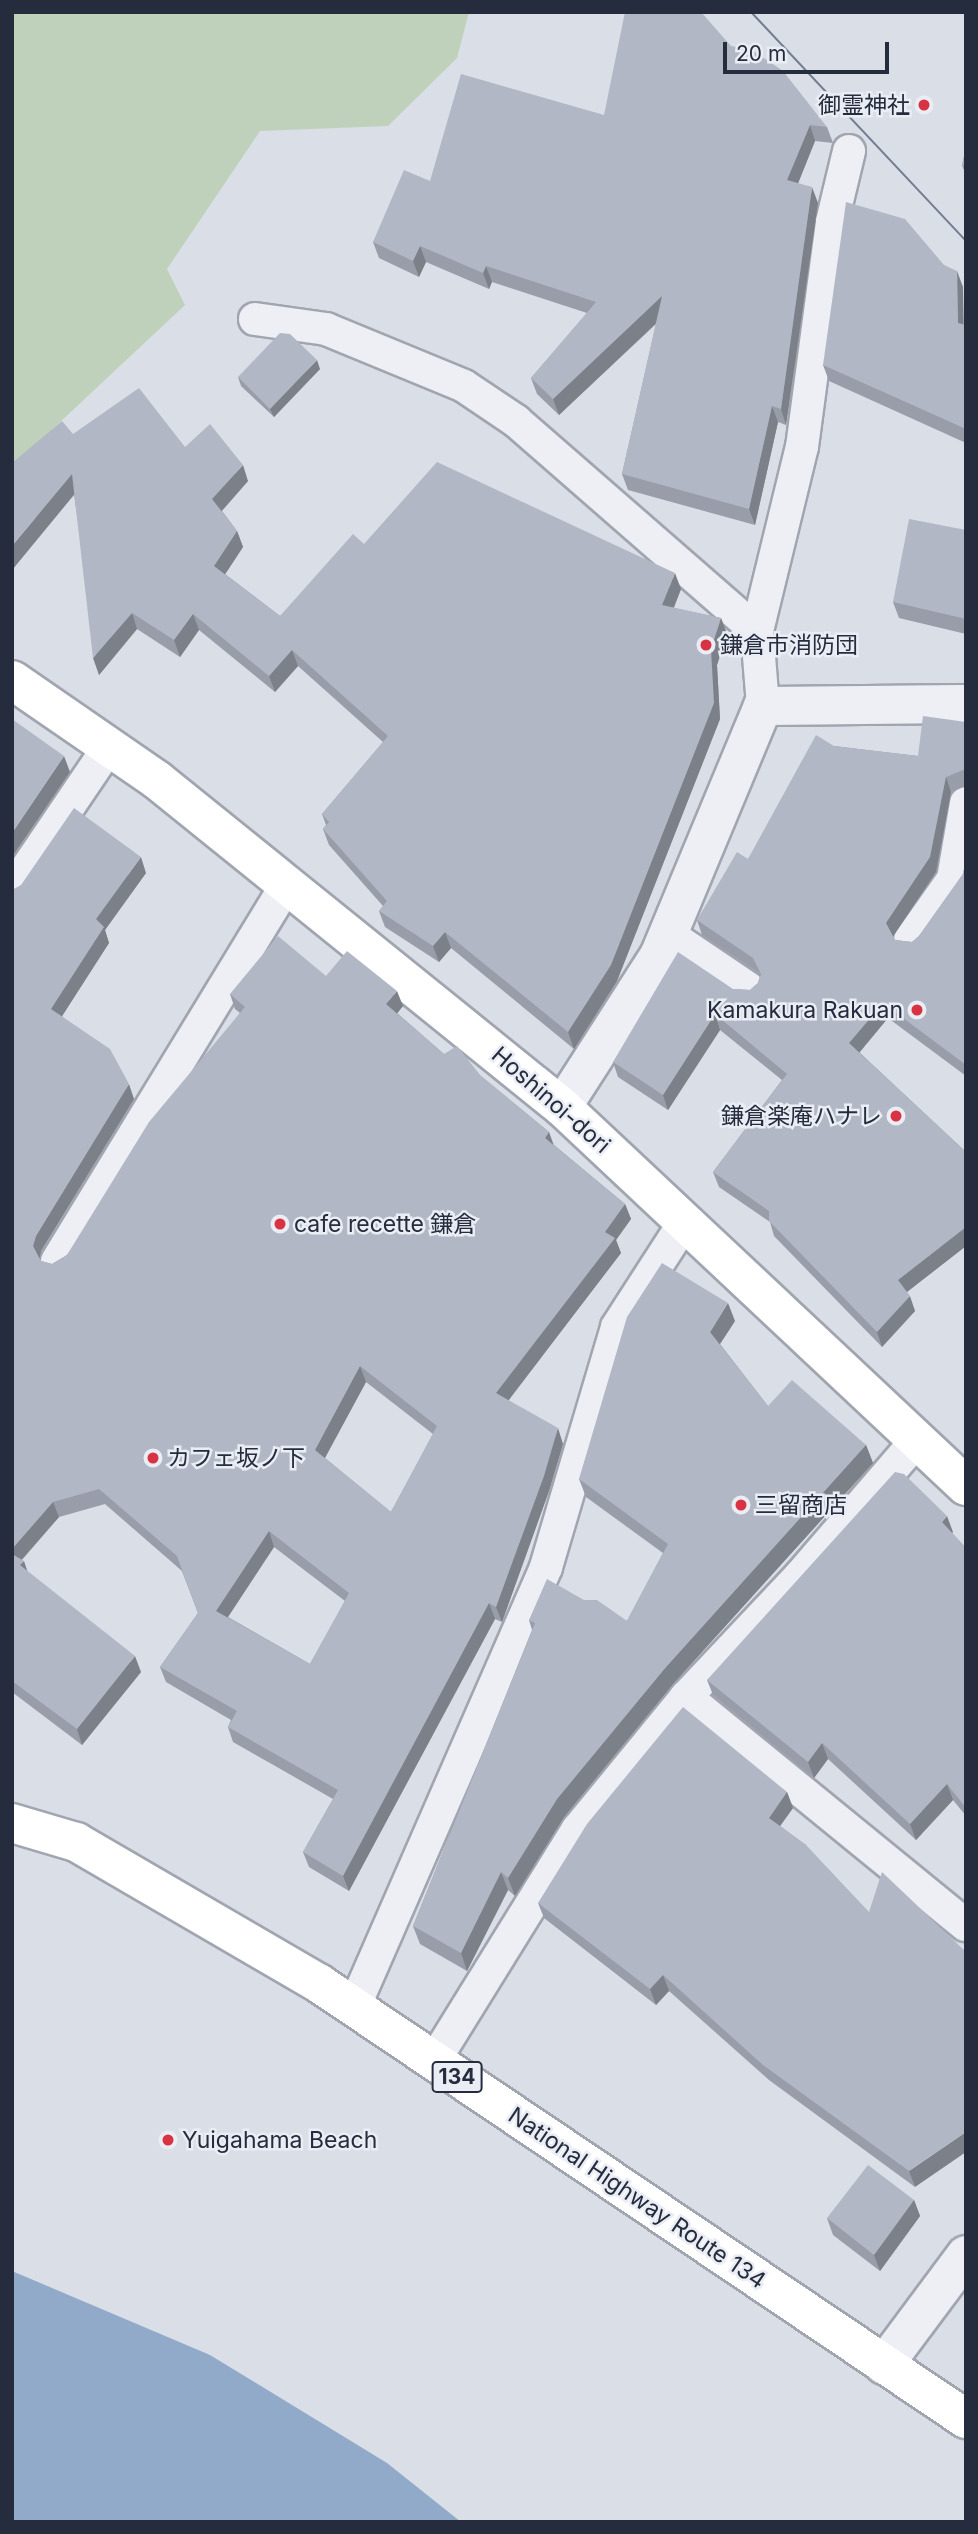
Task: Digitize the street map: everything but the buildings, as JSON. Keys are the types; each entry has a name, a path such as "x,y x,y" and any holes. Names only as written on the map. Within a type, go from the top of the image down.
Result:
{"main road":[{"name":"Hoshinoi-dori","path":"12,680 109,747 288,883 562,1107 686,1220 966,1486"},
{"name":"National Highway Route 134","path":"12,1823 76,1842 354,2007 966,2419"}],"street":[{"path":"562,1107 660,956 763,706 966,704"},
{"path":"884,2364 966,2255"}],"lane":[{"path":"763,706 757,631 802,447 832,222 849,151"},
{"path":"255,319 326,329 464,386 516,421 757,631"},
{"path":"12,890 109,747"},
{"path":"911,940 953,879 966,803"},
{"path":"57,1261 288,883"},
{"path":"668,934 748,988"},
{"path":"354,2007 546,1567 617,1327 686,1220"},
{"path":"434,2062 578,1829 687,1697 800,1577 918,1439"},
{"path":"687,1697 966,1925"}],"green space":[{"path":"12,12 469,12 457,58 388,126 260,131 167,269 185,305 13,466"}],"water":[{"path":"12,2271 210,2355 387,2463 461,2522 12,2522"}],"tram line":[{"path":"751,12 966,241"}],"place":[{"name":"御霊神社","path":"924,105"},
{"name":"鎌倉市消防団","path":"706,645"},
{"name":"Kamakura Rakuan","path":"917,1010"},
{"name":"鎌倉楽庵ハナレ","path":"896,1116"},
{"name":"cafe recette 鎌倉","path":"280,1224"},
{"name":"カフェ坂ノ下","path":"153,1458"},
{"name":"三留商店","path":"741,1505"},
{"name":"Yuigahama Beach","path":"168,2140"}]}
